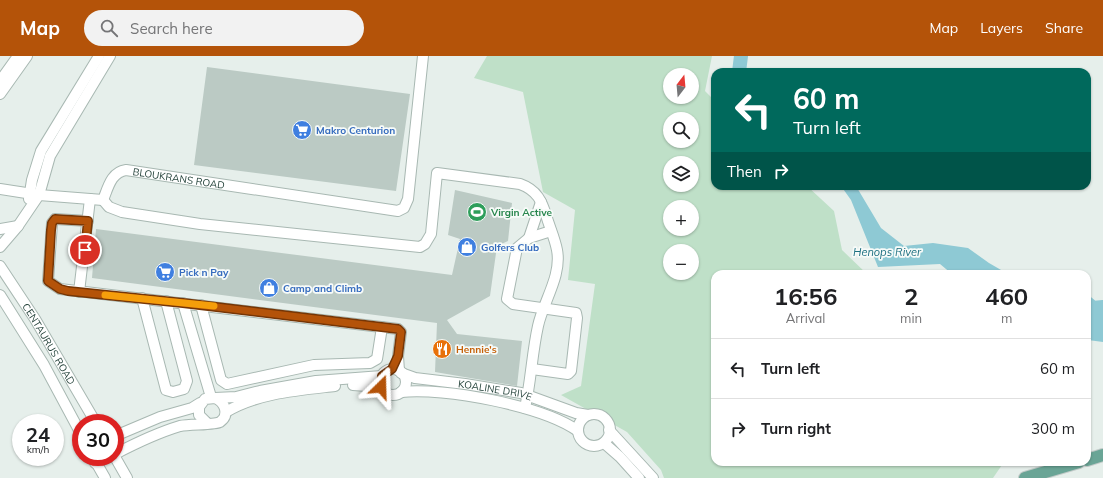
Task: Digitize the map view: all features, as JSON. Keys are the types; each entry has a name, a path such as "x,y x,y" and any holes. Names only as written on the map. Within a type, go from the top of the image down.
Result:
{"main road":[{"path":"1091,459 1103,455"},
{"path":"1025,478 1066,466"}],"street":[{"path":"0,81 18,56"},
{"path":"0,94 27,56"},
{"path":"92,74 99,56"},
{"path":"0,247 30,209 41,151 92,74 102,56"},
{"path":"92,74 110,56"},
{"name":"BLOUKRANS ROAD","path":"103,200 116,173 126,170 398,211 404,208 408,199 424,56"},
{"path":"0,189 34,194 103,200 109,207 122,212 200,224 420,246 425,244 431,234 437,173 520,184 533,190 542,202 557,250 557,262 550,291 542,308 525,408"},
{"path":"77,292 85,221 90,199"},
{"path":"529,238 542,202"},
{"path":"85,221 55,219 52,223 48,281 60,289 382,327 401,331 397,371 405,380 405,384 401,392 390,395 381,387 365,385 312,389 264,397 241,404 226,412 219,422 215,424 207,423 181,426 140,441 124,451"},
{"path":"0,229 18,226"},
{"path":"532,369 568,374 571,371 577,318 576,313 513,304 507,299 517,248 529,238 551,231"},
{"name":"CENTAURUS ROAD","path":"0,266 35,319 91,414"},
{"name":"CENTAURUS ROAD","path":"0,294 44,365 72,417"},
{"path":"142,298 165,386 169,391 173,392 184,389 187,384 166,301"},
{"path":"183,303 206,386 208,399 199,415 207,423"},
{"path":"201,305 221,380 227,384 314,365 370,364 377,359 382,327"},
{"path":"181,359 197,354"},
{"path":"124,432 160,417 192,408 208,399 236,397 316,381 382,376 397,371"},
{"name":"KOALINE DRIVE","path":"397,371 415,378 465,384 528,395 576,413 588,415 595,414 608,422 610,430 653,478"},
{"path":"381,387 382,376"},
{"name":"KOALINE DRIVE","path":"401,392 415,390 459,395 525,408 567,423 578,431 580,438 586,443 593,446 604,443"},
{"path":"208,399 223,403 226,412"},
{"path":"578,431 582,420 588,415"},
{"path":"610,430 604,443 620,456 639,478"},
{"path":"98,466 105,478"},
{"path":"120,466 127,478"}],"green space":[{"path":"487,56 712,56 705,91 711,97 711,190 811,190 834,211 842,250 863,270 711,270 711,466 1001,466 993,478 664,478 661,470 627,432 561,395 581,386 595,284 568,280 575,210 543,192 523,92 474,78"}],"water":[{"name":"Henops River","path":"844,190 858,190 881,228 904,246 933,243 968,248 1001,270 947,270 940,264 878,267 851,200"},
{"path":"1091,306 1093,308 1103,307 1103,342 1091,340"}],"building":[{"name":"Makro Centurion","path":"207,67 410,94 396,191 194,165"},
{"path":"455,190 512,203 508,241 497,246 490,296 447,320 457,334 522,341 517,386 435,372 437,323 92,278 96,229 452,275 460,239 448,235"}],"waterway":[{"path":"740,68 741,56"},
{"path":"1091,306 1093,308 1103,307"}],"slow traffic":[{"path":"105,295 214,306"}],"place":[{"name":"Makro Centurion","path":"302,130"},
{"name":"Virgin Active","path":"477,212"},
{"name":"Golfers Club","path":"467,247"},
{"name":"Pick n Pay","path":"165,272"},
{"name":"Camp and Climb","path":"269,288"},
{"name":"Hennie's","path":"442,349"}],"route":[{"path":"85,250 88,221 60,218 55,219 52,223 51,230 48,281 60,289 68,291 183,303 246,312 304,317 398,329 401,332 398,356 392,369 385,372 380,379 381,387"}]}
